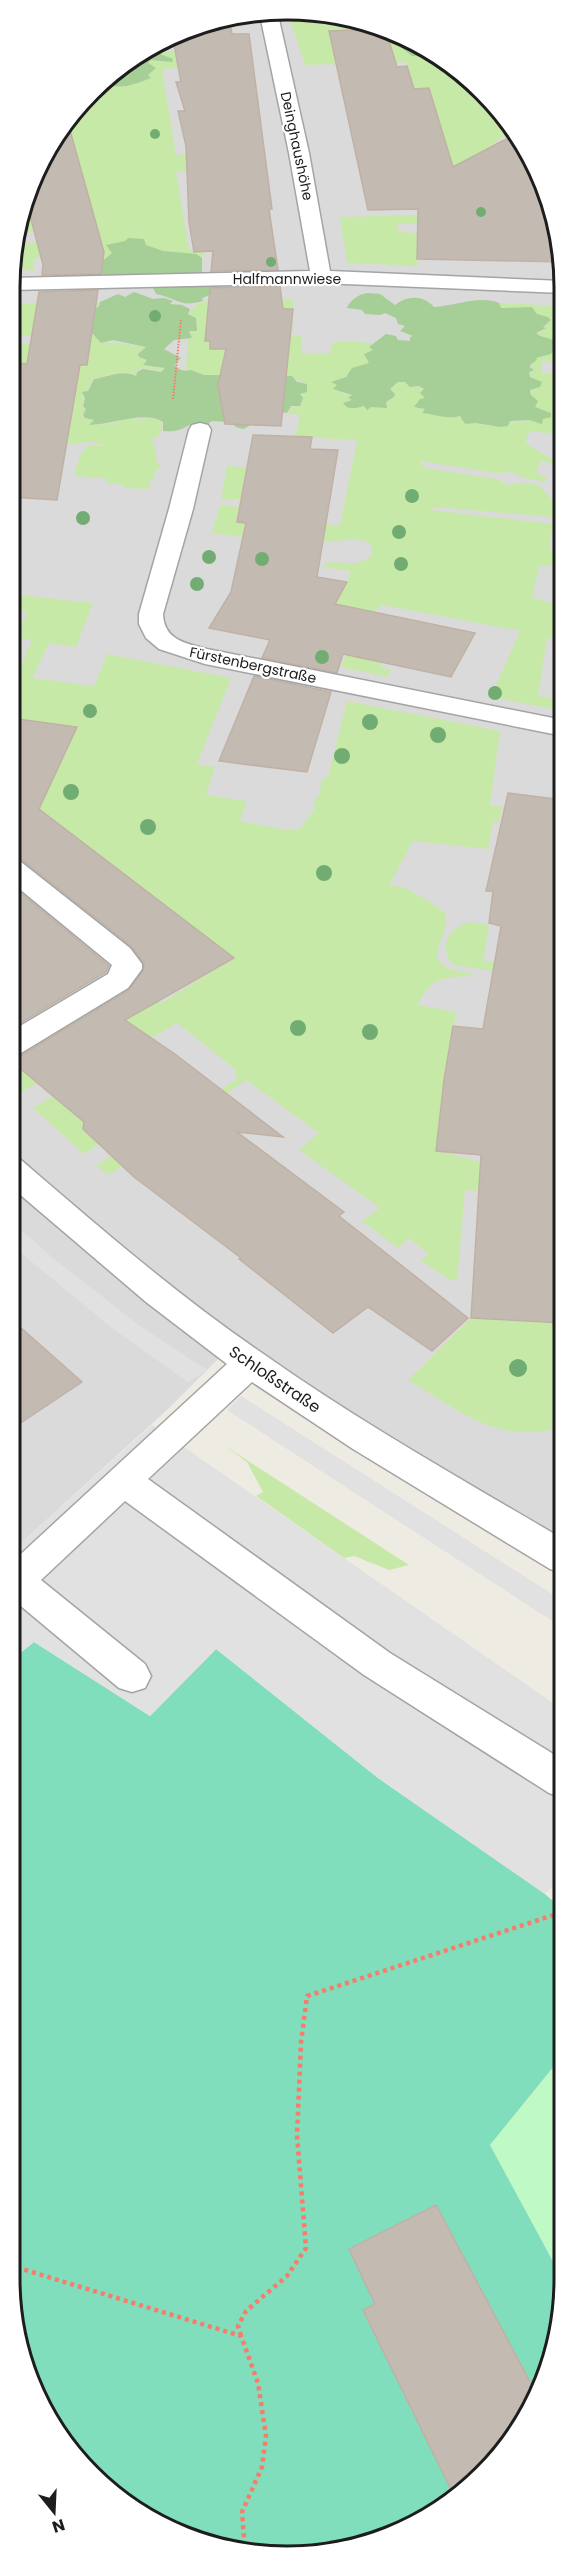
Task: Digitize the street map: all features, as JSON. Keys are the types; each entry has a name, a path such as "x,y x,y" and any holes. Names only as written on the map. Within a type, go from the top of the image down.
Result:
{"street":[{"name":"Deinghaushöhe","path":"270,20 299,153 321,277"},
{"name":"Halfmannwiese","path":"20,284 321,277 554,287"},
{"name":"Fürstenbergstraße","path":"198,439 151,614 150,623 158,638 176,647 205,656 554,726"},
{"path":"20,875 120,955 127,964 127,969 118,981 20,1040"},
{"name":"Schloßstraße","path":"20,1176 147,1284 250,1363 372,1442 554,1551"},
{"path":"20,1577 250,1363"},
{"path":"124,1481 377,1664 554,1775"},
{"path":"20,1584 132,1676"}],"path":[{"path":"183,280 179,345 169,436 198,439"},
{"path":"244,2543 241,2526 244,2502 262,2469 266,2451 264,2419 258,2388 238,2326 246,2311 287,2276 306,2248 297,2124 301,2042 307,1996 554,1915"},
{"path":"20,2268 241,2336"}],"shaded area":[{"path":"304,20 356,29 405,47 450,75 476,98 499,124 527,169 540,201 552,252 554,270 554,1553 225,1352 168,1409 20,1544 20,270 29,218 47,169 75,124 111,86 153,55 201,34 252,22"},
{"path":"20,1229 54,1259 140,1326 207,1370 188,1382 112,1328 20,1252"},
{"path":"241,1396 554,1595 554,1622 227,1410"},
{"path":"152,1425 554,1704 554,1884 545,1894 378,1778 216,1649 150,1716 34,1642 20,1653 20,1544"}],"green space":[{"path":"290,20 322,22 373,34 405,47 436,65 476,98 499,124 507,136 499,138 495,145 509,138 519,153 540,201 549,236 489,223 397,224 399,232 417,233 418,266 347,263 340,217 455,214 406,62 305,65"},
{"path":"395,43 423,56 412,56"},
{"path":"165,49 166,51 176,51 182,67 162,69 176,155 192,154 194,171 176,172 189,250 203,252 202,267 116,269 42,258 33,259 33,271 20,268 24,243 38,242 35,232 26,233 34,201 55,153 75,124 98,98 124,75"},
{"path":"157,53 173,59 172,62 151,60 148,63 156,68 148,75 151,78 134,84 112,85"},
{"path":"128,238 144,239 146,245 163,251 196,254 202,258 202,273 225,277 226,282 216,289 216,293 202,298 203,301 189,303 156,294 152,286 58,277 51,275 47,270 105,259 112,253 106,245 125,241"},
{"path":"134,292 153,299 164,298 173,301 170,304 182,305 190,309 188,314 196,318 197,331 189,331 192,338 174,340 164,349 181,358 174,365 178,368 204,375 292,376 297,382 307,384 307,392 300,394 303,398 300,406 291,406 287,413 278,412 264,418 261,426 251,425 243,429 231,422 212,421 204,427 189,425 176,431 163,431 163,422 147,417 89,425 94,420 85,418 83,415 86,409 83,406 85,398 82,392 88,391 94,379 120,373 136,376 137,372 143,369 161,372 165,368 143,365 147,360 139,357 138,354 146,347 113,340 101,343 93,334 83,332 95,316 91,311 99,306 100,302 118,294 125,297"},
{"path":"380,294 395,305 405,299 420,298 434,307 484,300 499,303 501,308 532,307 537,314 548,317 551,320 543,327 546,328 536,333 554,340 554,348 551,354 536,358 537,360 530,365 534,370 529,372 530,377 542,382 540,387 530,390 531,395 538,401 535,407 551,413 551,417 543,419 542,424 529,420 510,421 508,426 500,427 476,423 465,424 460,416 446,417 422,413 425,409 414,407 420,399 425,398 420,393 424,389 419,386 410,387 405,382 398,382 390,389 395,394 386,402 387,408 371,407 367,410 364,406 347,407 343,403 352,400 348,398 352,395 333,389 337,385 331,382 346,377 352,368 369,363 364,354 373,350 369,347 386,334 396,336 398,340 410,341 410,337 413,336 400,331 405,326 398,324 396,318 385,313 365,314 362,310 347,308 355,298 361,295"},
{"path":"210,300 205,341 210,341 210,349 237,350 282,300 294,300 292,336 301,336 302,353 331,353 330,346 334,345 334,341 373,343 369,347 374,350 364,354 370,363 332,382 338,385 340,393 352,395 351,409 364,406 387,408 386,402 394,398 390,390 398,382 406,382 425,389 426,398 420,399 415,406 425,409 423,413 460,416 471,425 476,423 488,426 529,420 534,422 542,409 535,407 531,391 533,380 529,372 534,369 530,365 535,358 543,357 554,346 554,361 542,361 542,373 554,374 554,434 530,431 525,443 554,460 554,464 540,461 537,475 547,477 546,482 524,478 512,472 496,473 420,461 424,468 497,479 512,485 522,483 539,485 554,501 554,517 435,507 430,510 553,524 549,548 554,552 554,565 539,566 532,597 554,604 554,638 547,638 538,696 554,698 554,709 491,697 520,631 382,605 373,612 350,655 382,662 380,667 391,670 387,677 341,667 348,650 271,653 347,582 351,571 324,567 326,563 357,563 372,555 371,544 359,539 323,542 325,524 340,526 357,440 295,437 300,415 288,413 291,407 300,406 303,398 301,394 307,392 308,384 292,376 204,375 192,370 186,371 188,340 192,338 190,331 197,331 196,318 188,314 197,304"},
{"path":"99,302 96,309 90,312 35,314 32,336 20,335 20,304"},
{"path":"499,303 554,306 554,341 540,336 536,332 543,331 548,317 537,314 532,307 500,307"},
{"path":"93,334 101,343 116,342 143,347 145,348 137,355 146,360 143,365 164,368 161,371 142,368 136,371 136,376 120,373 93,379 87,391 82,393 84,398 82,406 86,409 82,415 85,419 94,420 89,425 109,424 131,417 139,420 151,417 162,422 162,430 158,437 149,440 156,444 153,447 156,449 156,460 161,467 154,472 156,476 150,480 151,485 147,489 125,488 123,485 106,482 106,478 74,476 80,456 87,445 108,446 92,442 64,444 80,365 87,365 90,339"},
{"path":"20,343 30,344 27,364 20,364"},
{"path":"227,466 257,468 241,499 221,499"},
{"path":"220,505 240,507 236,521 246,523 243,537 212,533"},
{"path":"20,595 93,603 76,647 49,643 32,678 94,686 107,654 231,678 197,764 215,767 206,795 247,801 240,821 287,830 299,830 316,807 313,803 320,793 321,781 328,776 347,701 500,731 490,805 503,807 499,822 493,822 488,849 413,841 389,885 406,889 443,911 446,923 438,958 442,965 453,970 472,973 473,976 446,978 433,983 418,1005 456,1012 436,1150 486,1164 484,1191 465,1190 457,1279 452,1281 420,1260 429,1254 409,1238 398,1248 362,1221 380,1208 299,1150 319,1133 246,1080 109,1175 96,1166 237,1079 235,1069 177,1023 151,1038 101,1045 20,1093 20,1053 29,1047 121,997 148,994 161,1003 234,958 20,794 20,755 61,761 77,727 20,720 20,668 32,640 20,638 20,627 28,611 20,610"},
{"path":"469,922 489,925 483,961 495,962 520,975 453,965 446,952 448,939 451,933"},
{"path":"53,1096 84,1122 83,1129 99,1144 84,1154 33,1108"},
{"path":"471,1318 554,1323 554,1429 540,1432 500,1429 463,1414 408,1380"},
{"path":"222,1444 409,1565 389,1570 354,1556 344,1558 256,1496 263,1492 247,1462"},
{"path":"34,1642 150,1716 216,1649 378,1778 554,1902 554,2066 490,2145 554,2263 554,2296 545,2348 534,2381 519,2413 488,2455 450,2491 421,2511 389,2526 356,2537 322,2544 270,2546 218,2537 185,2526 138,2501 98,2468 75,2442 55,2413 40,2381 25,2331 20,2296 20,1653"},
{"path":"554,2066 554,2263 490,2145"}],"building":[{"path":"230,26 232,34 249,34 278,270 211,271 213,251 194,252 189,222 186,146 178,111 185,111 176,82 181,82 174,45"},
{"path":"359,30 389,40 397,67 407,66 414,89 429,88 453,167 506,139 511,141 527,169 540,201 553,262 417,259 418,209 368,210 329,31"},
{"path":"70,131 104,252 101,274 42,275 43,265 30,215 47,169"},
{"path":"280,286 283,309 293,309 281,426 225,424 218,385 226,349 210,349 210,341 205,341 210,288"},
{"path":"98,290 87,365 80,365 57,500 20,498 20,363 27,364 39,292"},
{"path":"253,435 312,437 310,449 338,450 317,577 347,582 335,604 475,633 451,677 343,654 337,673 262,658 270,640 209,628 231,592 246,523 237,522"},
{"path":"254,676 331,692 307,772 219,761"},
{"path":"20,719 77,727 39,809 234,958 125,1020 175,1054 283,1137 237,1132 344,1212 339,1216 468,1318 432,1351 368,1307 333,1333 239,1259 241,1258 134,1177 83,1129 84,1122 20,1068 20,1056 129,990 144,969 144,963 131,946 20,859"},
{"path":"508,793 554,799 554,1323 471,1318 481,1155 436,1151 453,1026 483,1029 501,926 489,923 493,891 486,891"},
{"path":"20,892 109,966 106,972 20,1023"},
{"path":"20,1327 82,1382 20,1423"},
{"path":"436,2205 532,2386 519,2413 499,2442 476,2468 451,2490 363,2310 375,2304 349,2249"}]}
